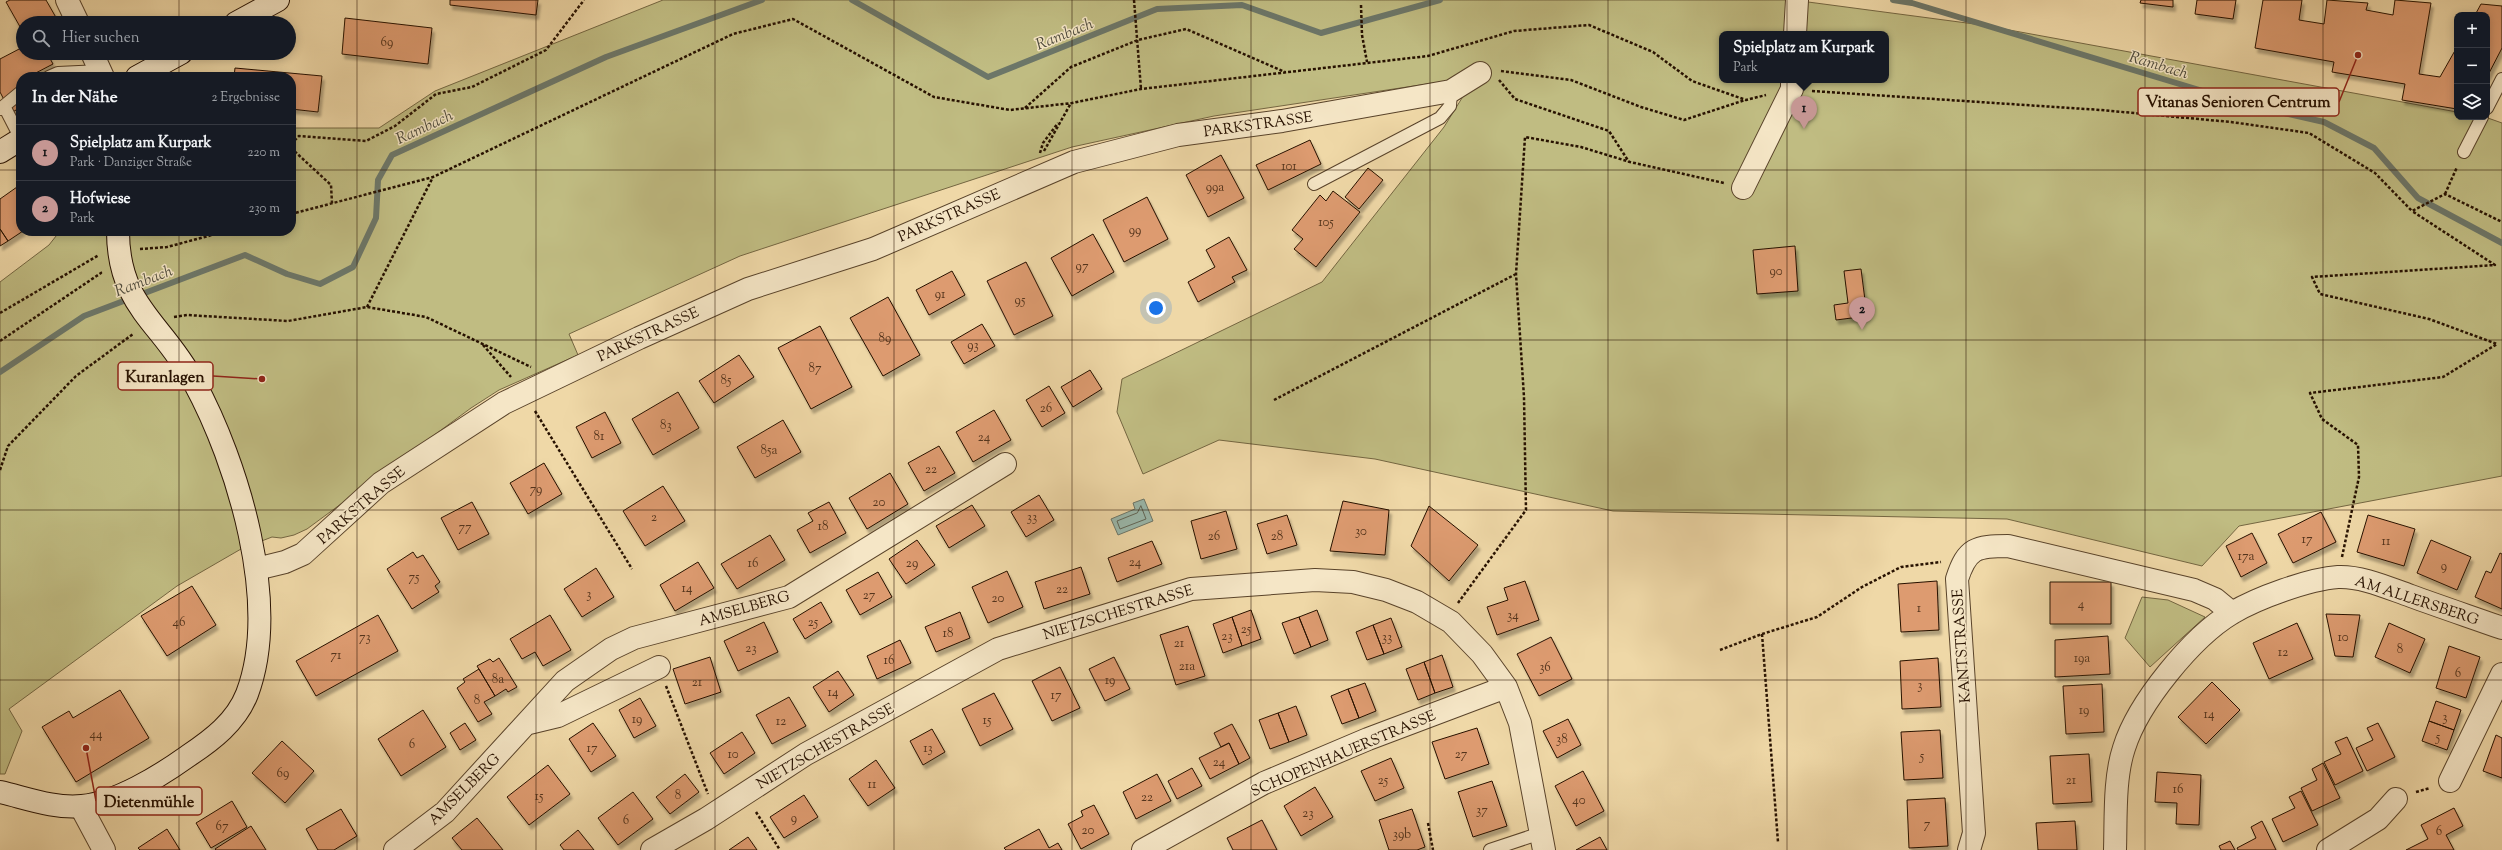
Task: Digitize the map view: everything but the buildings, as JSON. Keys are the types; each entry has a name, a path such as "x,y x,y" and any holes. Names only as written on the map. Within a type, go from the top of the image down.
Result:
{"street":[{"path":"68,0 75,16"},
{"path":"249,16 278,0"},
{"path":"1795,31 1797,0"},
{"path":"149,72 169,64"},
{"name":"PARKSTRASSE","path":"256,569 285,562 303,554 381,483 404,466 504,403 554,378 748,289 873,249 1074,162 1178,135 1282,121 1451,91 1486,71"},
{"path":"1744,188 1792,85"},
{"path":"0,152 16,142"},
{"path":"0,792 52,804 81,807 101,802 170,768 219,734 236,714 246,695 258,646 260,611 256,569 241,499 215,424 181,359 140,308 121,269 118,236"},
{"name":"AMSELBERG","path":"395,850 445,812 565,681 611,649 634,638 789,597 1005,464"},
{"name":"KANTSTRASSE","path":"1969,850 1974,834 1957,579 1963,560 1973,551 1984,546 2008,546 2194,590 2215,600 2232,613"},
{"name":"AM ALLERSBERG","path":"2115,850 2117,794 2124,748 2143,706 2199,640 2232,613 2292,588 2338,577 2366,581 2502,628"},
{"name":"NIETZSCHESTRASSE","path":"652,850 716,813 806,754 998,649 1191,588 1315,580 1353,582 1386,590 1417,602 1445,619 1482,654 1506,687 1520,723 1543,842"},
{"path":"528,723 558,716 659,667"},
{"path":"2450,781 2502,674"},
{"name":"SCHOPENHAUERSTRASSE","path":"1143,850 1264,783 1368,739 1506,687"},
{"path":"2328,850 2378,819 2396,799"},
{"path":"81,807 104,850"}],"lane":[{"path":"65,72 99,67"},
{"path":"2490,102 2502,79"},
{"path":"1314,184 1440,118 1450,106 1451,91"},
{"path":"16,96 2,108 16,131"},
{"path":"2464,152 2480,120"},
{"path":"1490,850 1543,842"}],"path":[{"path":"296,139 299,136 366,141 395,126 436,94 472,87 546,50 584,0"},
{"path":"1134,2 1141,89"},
{"path":"1361,5 1362,35 1367,62"},
{"path":"296,213 366,193 433,177 734,34 793,19 934,97 1010,110 1072,103 1141,89 1428,56 1514,31 1590,25 1653,52 1692,81 1746,100"},
{"path":"1025,109 1071,67 1138,40 1186,29 1286,72"},
{"path":"1486,71 1571,80 1642,107 1684,120 1792,85 2231,122 2309,133 2375,173 2412,211 2495,265 2312,276 2320,294 2429,319 2498,344 2443,377 2310,392 2322,419 2358,445 2359,477 2338,577"},
{"path":"1486,71 1515,99 1609,131 1630,162"},
{"path":"1059,122 1056,132 1041,154 1043,143 1072,103"},
{"path":"1445,619 1526,510 1524,397 1516,274 1525,137 1580,146 1630,162 1744,188"},
{"path":"2412,211 2445,194 2464,152"},
{"path":"296,153 332,185 332,203"},
{"path":"367,307 433,177"},
{"path":"2445,194 2502,222"},
{"path":"139,249 167,247 208,236"},
{"path":"0,313 99,255 100,261"},
{"path":"0,341 100,273 100,267"},
{"path":"1274,400 1516,274"},
{"path":"0,470 8,446 140,308 187,314 288,321 367,307 426,317 554,378"},
{"path":"482,343 508,373"},
{"path":"535,412 622,550 632,569"},
{"path":"1720,650 1762,634 1817,617 1862,587 1901,567 1931,563"},
{"path":"1762,634 1778,842"},
{"path":"659,667 716,813"},
{"path":"2396,799 2450,781"},
{"path":"744,794 780,850"},
{"path":"1428,823 1433,850"}],"shaded area":[{"path":"663,0 1793,0 1982,25 2454,111 2454,120 2490,120 2490,119 2502,123 2502,476 2239,526 2202,566 2007,519 1613,511 1375,459 1219,440 1143,474 1117,412 1122,379 1322,282 1444,127 1462,98 1447,81 1214,116 1072,147 740,256 569,334 578,355 499,390 471,408 307,529 294,535 281,538 272,537 241,549 177,586 9,709 22,731 5,774 0,774 0,282 49,245 56,236 296,236 296,128 379,128 435,91"},
{"path":"2142,597 2168,600 2205,617 2150,667 2125,638"}],"water":[{"path":"1144,499 1153,521 1118,535 1111,519 1135,509 1133,503"}],"waterway":[{"name":"Rambach","path":"0,372 84,316 245,255 287,274 320,284 353,267 376,218 378,180 392,155 606,57 762,0"},
{"name":"Rambach","path":"852,0 988,77 1157,9 1242,5 1321,33 1440,0"},
{"name":"Rambach","path":"1893,0 1912,3 2249,105 2324,122 2374,148 2418,198 2502,243"}],"place":[{"name":"Vitanas Senioren Centrum","path":"2358,55"},
{"name":"Spielplatz am Kurpark","path":"1804,129"},
{"name":"Hofwiese","path":"1862,330"},
{"name":"Kuranlagen","path":"262,379"},
{"name":"Dietenmühle","path":"86,748"}]}
